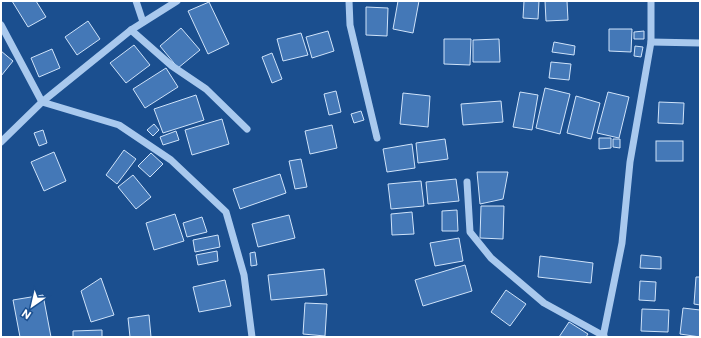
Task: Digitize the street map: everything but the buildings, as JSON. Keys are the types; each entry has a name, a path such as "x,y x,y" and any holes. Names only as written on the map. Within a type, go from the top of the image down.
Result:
{"street":[{"path":"136,1 143,22"},
{"path":"1,142 42,102 131,30 177,1"},
{"path":"349,1 350,25 376,138"},
{"path":"467,182 470,232 491,258 544,303 604,336 622,243 630,162 651,42 651,1"},
{"path":"1,25 42,102 119,125 171,160 226,212 244,275 252,337"},
{"path":"131,30 172,66 206,89 247,129"},
{"path":"651,42 700,42"}]}
